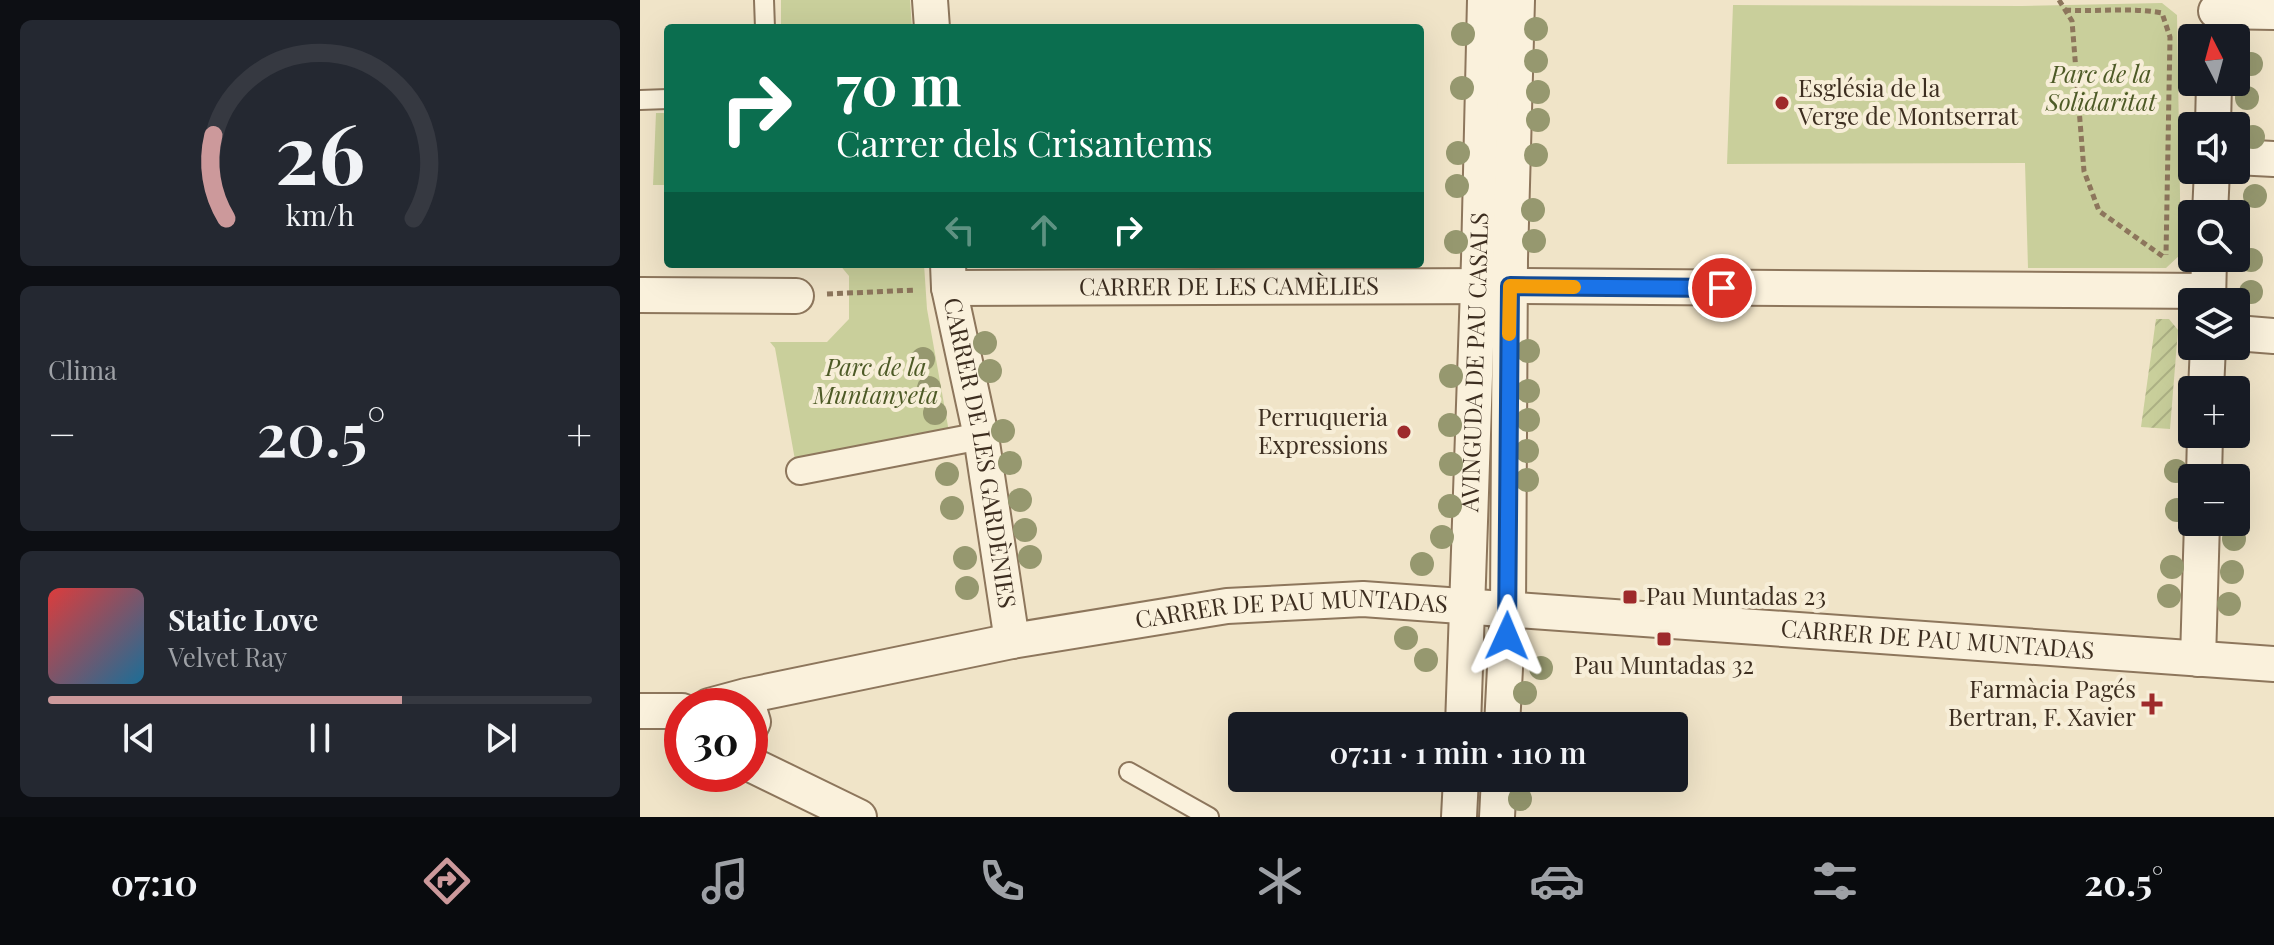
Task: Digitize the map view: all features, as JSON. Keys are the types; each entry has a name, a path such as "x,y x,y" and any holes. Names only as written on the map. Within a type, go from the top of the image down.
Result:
{"street":[{"path":"930,0 932,24"},
{"name":"AVINGUDA DE PAU CASALS","path":"1485,0 1508,610 1503,712"},
{"name":"AVINGUDA DE PAU CASALS","path":"1464,712 1468,607 1517,0"},
{"path":"2215,16 2274,12"},
{"path":"2250,158 2274,159"},
{"name":"CARRER DE LES CAMÈLIES","path":"949,276 2090,300 2208,284"},
{"name":"CARRER DE LES GARDÈNIES","path":"949,276 981,436 1012,641"},
{"path":"640,295 796,296"},
{"path":"2250,334 2274,336"},
{"path":"800,471 981,436"},
{"path":"2198,659 2202,536"},
{"name":"CARRER DE PAU MUNTADAS","path":"768,705 1012,641 1227,606 1363,599 2274,664"},
{"path":"640,711 664,711"},
{"path":"768,773 859,817"},
{"path":"1459,817 1460,792"},
{"path":"1497,817 1498,792"}],"lane":[{"path":"764,0 765,24"},
{"path":"640,100 664,99"},
{"path":"1129,772 1209,817"}],"path":[{"path":"2059,0 2072,21 2084,171 2099,211 2166,255"},
{"path":"2065,10 2103,12 2142,9 2162,13 2170,37 2165,291"},
{"path":"796,296 949,276"}],"green space":[{"path":"781,0 910,0 912,24 781,24"},
{"name":"Parc de la Solidaritat","path":"2162,3 2177,15 2178,257 2166,268 2028,268 2025,163 1727,164 1733,5"},
{"path":"656,113 664,113 664,185 653,185"},
{"name":"Parc de la Muntanyeta","path":"842,268 924,268 927,309 949,432 795,460 775,348 770,342 827,342 849,319 849,276"},
{"path":"2156,319 2169,319 2178,330 2170,429 2141,427"}],"slow traffic":[{"path":"1509,334 1510,286 1574,287"}],"place":[{"name":"Església de la Verge de Montserrat","path":"1782,103"},
{"name":"Perruqueria Expressions","path":"1404,432"},
{"name":"Pau Muntadas 23","path":"1630,597"},
{"name":"Pau Muntadas 32","path":"1664,639"},
{"name":"Farmàcia Pagés Bertran, F. Xavier","path":"2152,704"}],"route":[{"path":"1507,636 1510,286 1722,288"}]}
